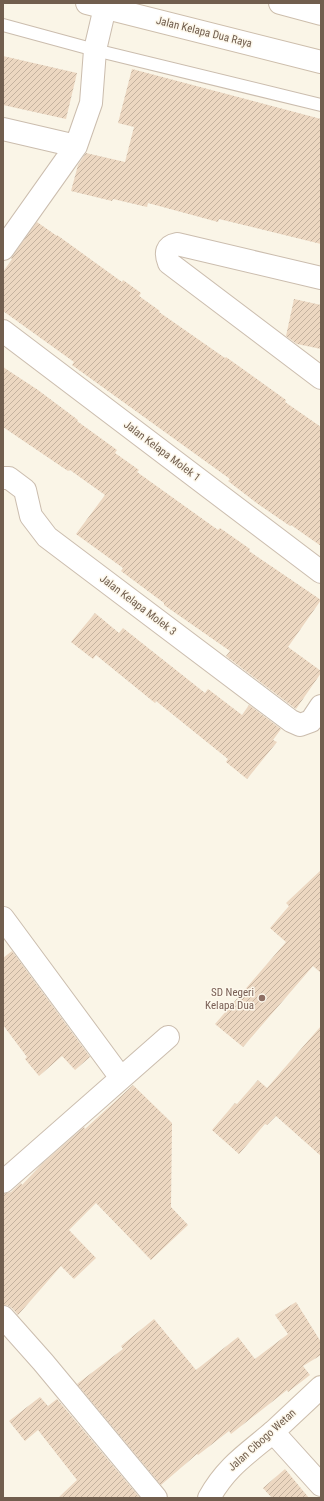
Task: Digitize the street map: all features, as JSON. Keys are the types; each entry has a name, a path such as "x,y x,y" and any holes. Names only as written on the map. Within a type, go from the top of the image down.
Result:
{"street":[{"path":"280,3 321,14"},
{"path":"3,249 76,146 91,103 99,4"},
{"name":"Jalan Kelapa Dua Raya","path":"99,4 321,62"},
{"path":"3,129 76,146"},
{"path":"321,278 177,244 171,245 167,249 166,257 169,263 321,378"},
{"name":"Jalan Kelapa Molek 1","path":"3,331 321,572"},
{"name":"Jalan Kelapa Molek 3","path":"3,478 9,478 25,490 31,516 48,537 291,721 300,726 311,721 321,706"},
{"path":"3,918 121,1078"},
{"path":"3,1182 168,1037"},
{"path":"3,1317 43,1362 156,1498"},
{"name":"Jalan Cibogo Wetan","path":"208,1498 223,1476 234,1464 273,1432 321,1387"},
{"path":"273,1432 321,1485"}],"lane":[{"path":"3,25 95,50 321,105"}],"building":[{"path":"3,56 77,73 66,119 3,105"},
{"path":"132,69 321,119 321,244 219,219 218,222 148,203 147,207 113,199 112,201 71,191 78,165 86,153 125,162 134,127 118,123"},
{"path":"37,222 122,282 123,280 141,293 139,296 160,311 159,312 225,358 226,357 286,400 285,402 321,427 321,546 258,504 228,481 230,479 72,365 74,362 3,311 3,272 12,259 11,258"},
{"path":"294,299 321,305 321,349 297,344 286,336"},
{"path":"3,367 38,390 117,450 115,453 139,470 137,472 218,530 220,528 250,549 249,551 321,600 288,647 321,671 296,709 226,656 230,651 164,605 164,603 121,571 123,568 76,534 105,495 70,470 68,471 3,427"},
{"path":"95,613 119,633 123,628 205,693 208,689 242,715 249,705 281,729 273,740 277,742 247,779 226,762 228,759 156,701 155,703 96,655 93,659 71,642"},
{"path":"321,870 321,973 313,966 243,1047 215,1024 286,942 270,928 289,906 286,903"},
{"path":"12,951 90,1057 75,1070 62,1056 39,1076 25,1059 27,1057 3,1025 3,958"},
{"path":"321,1026 321,1156 276,1116 267,1125 265,1124 239,1154 212,1130 235,1103 237,1104 258,1080 267,1088"},
{"path":"133,1085 172,1123 171,1207 188,1225 151,1260 96,1203 69,1230 96,1258 74,1279 61,1266 18,1315 12,1308 7,1305 3,1305 3,1194 11,1192 21,1183 22,1185 43,1163 84,1127 85,1129"},
{"path":"296,1302 321,1342 321,1355 303,1366 310,1375 288,1392 287,1390 231,1434 229,1431 198,1455 197,1454 161,1485 77,1384 123,1349 121,1346 154,1319 196,1370 238,1337 255,1359 288,1334 275,1315"},
{"path":"40,1397 48,1406 57,1399 140,1498 58,1498 77,1480 38,1430 25,1441 9,1421"},
{"path":"285,1469 309,1498 272,1498 263,1488"}],"place":[{"name":"SD Negeri Kelapa Dua","path":"262,998"}]}
